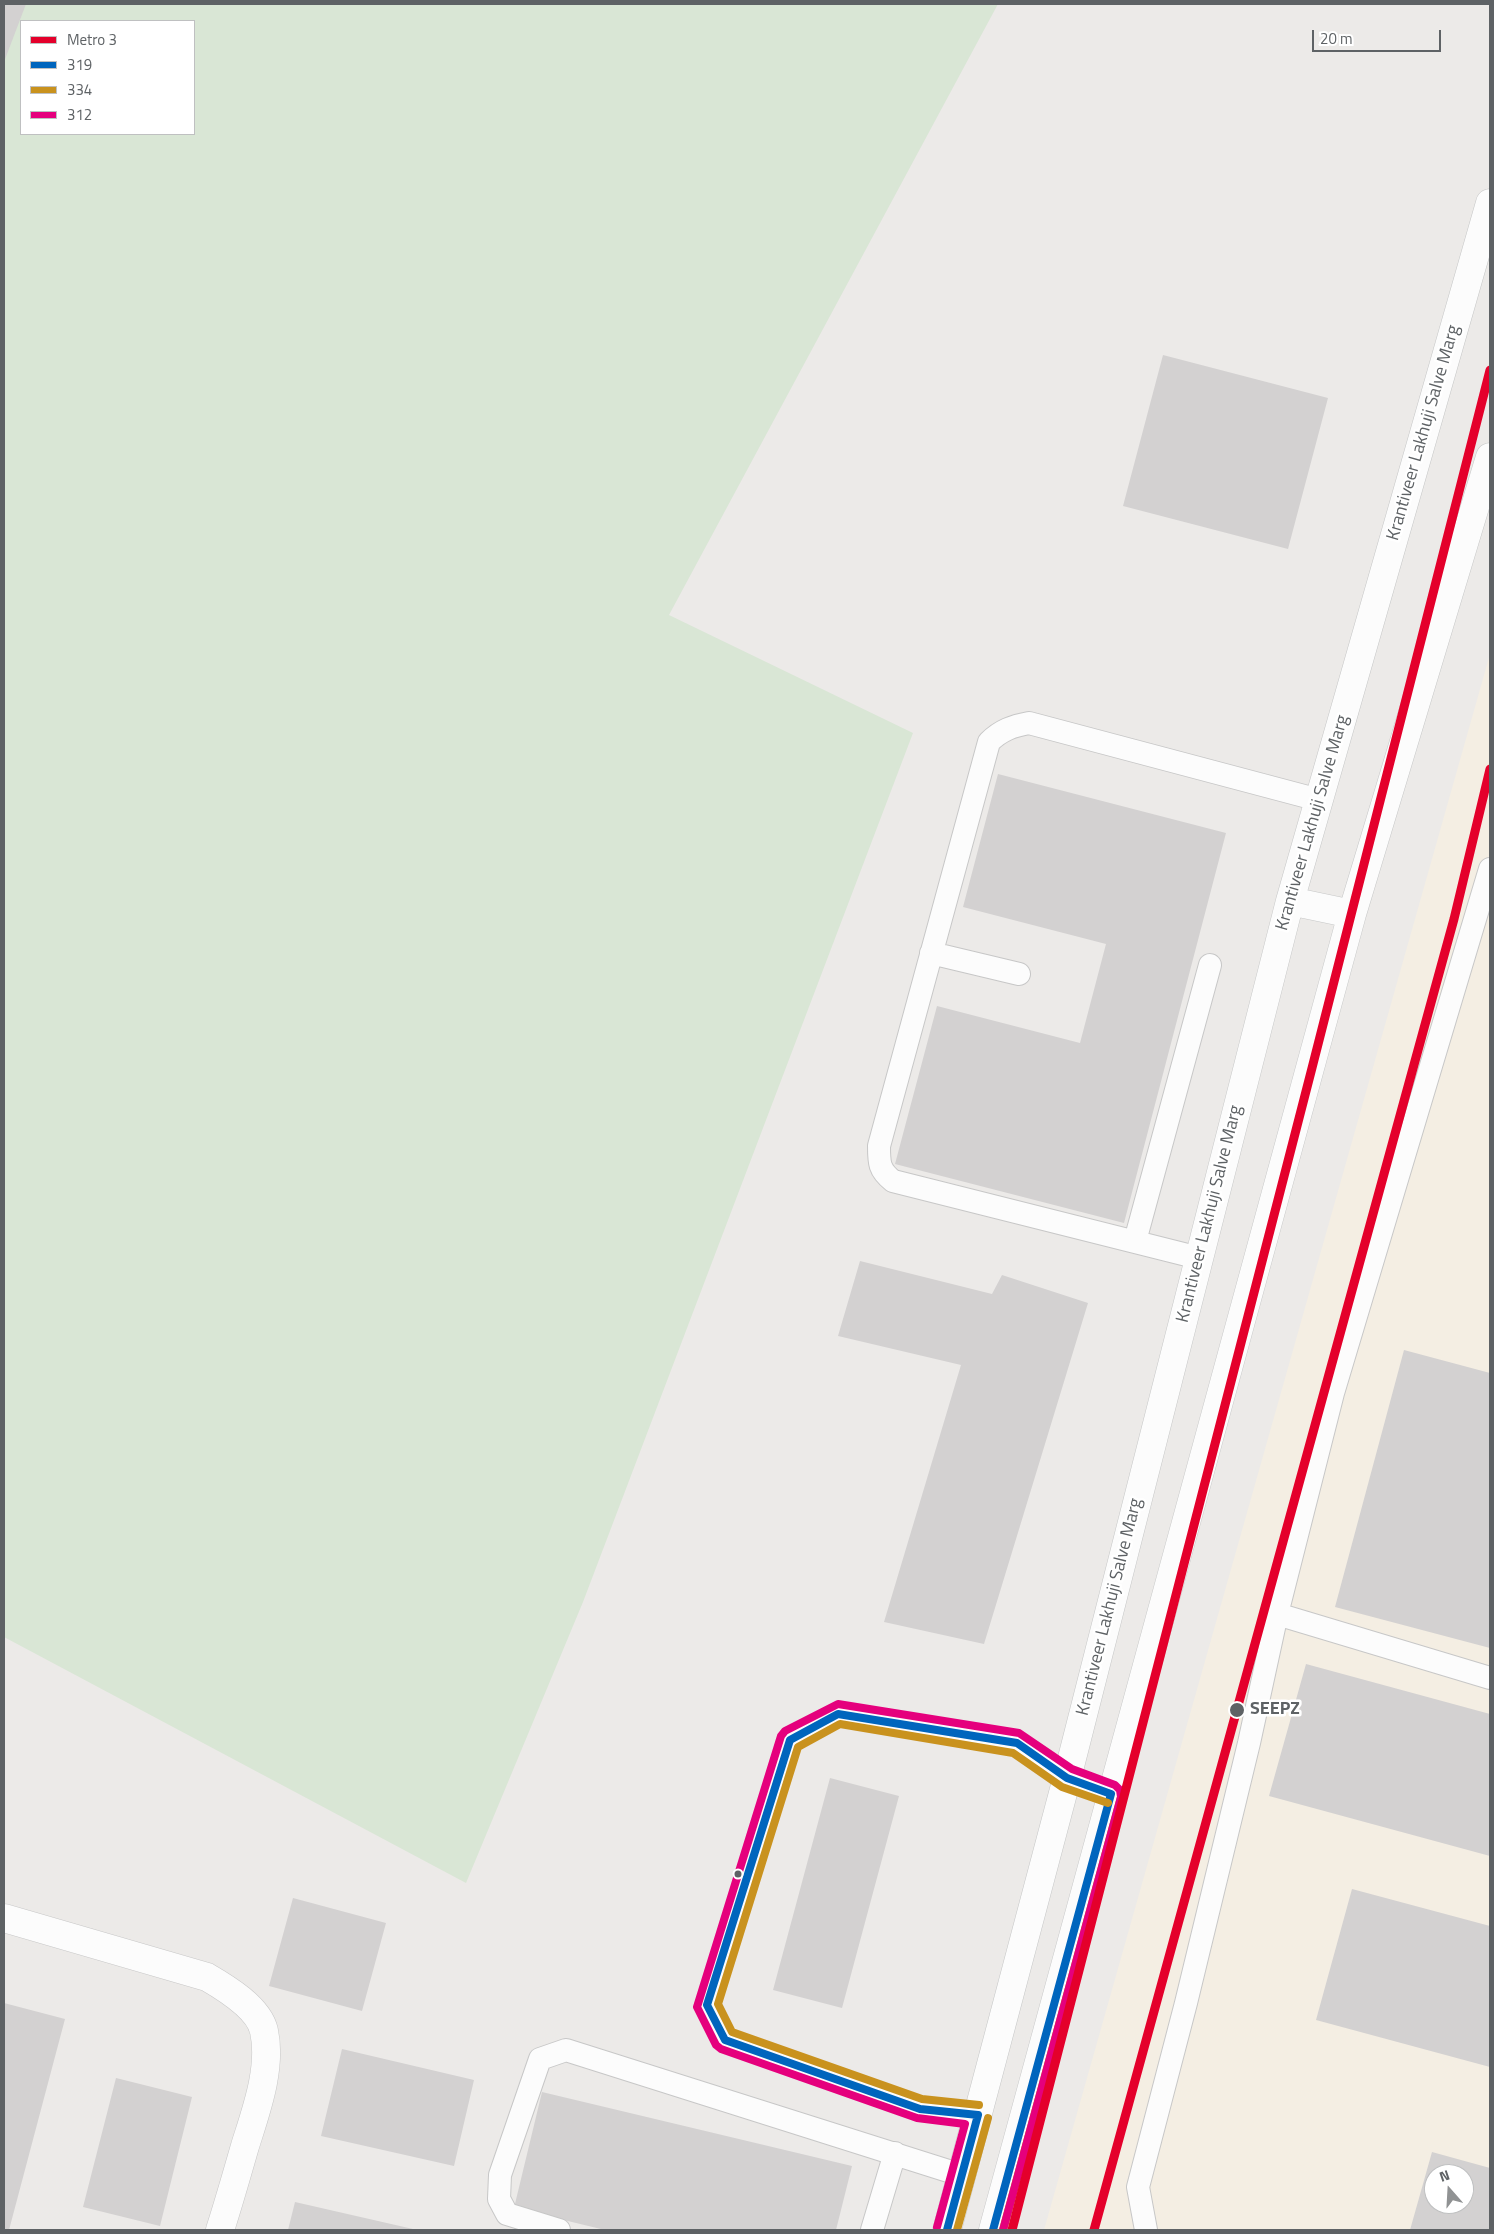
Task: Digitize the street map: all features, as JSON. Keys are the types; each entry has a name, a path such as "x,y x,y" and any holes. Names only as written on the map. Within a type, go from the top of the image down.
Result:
{"main road":[{"name":"Krantiveer Lakhuji Salve Marg","path":"947,2230 1067,1778 1290,901 1490,203"},
{"path":"992,2230 1023,2124 1111,1794 1352,914 1490,457"},
{"path":"1290,901 1352,914"},
{"path":"4,1918 207,1977 230,1990 251,2009 264,2030 265,2058 262,2089 220,2230"}],"lane":[{"path":"1200,1258 893,1182 883,1173 879,1159 879,1146 989,742 999,733 1013,726 1029,723 1319,800"},
{"path":"1146,2230 1138,2187 1189,1994 1249,1743 1276,1614 1333,1393 1490,869"},
{"path":"931,953 1019,974"},
{"path":"1135,1241 1210,965"},
{"path":"1276,1614 1490,1678"},
{"path":"978,2115 920,2108 725,2040 707,2004 790,1740 838,1714 1017,1743 1067,1778 1111,1794"},
{"path":"559,2230 507,2214 500,2199 500,2175 540,2058 566,2050 961,2175"},
{"path":"872,2230 895,2153"}],"shaded area":[{"name":"SEEPZ","path":"1490,654 1490,2230 1044,2230"}],"green space":[{"path":"4,4 998,4 669,615 913,733 583,1602 466,1883 4,1637"}],"building":[{"path":"4,4 26,4 4,62"},
{"path":"1163,355 1328,398 1288,549 1123,506"},
{"path":"998,774 1226,833 1124,1223 895,1164 937,1006 1080,1043 1106,944 963,907"},
{"path":"860,1261 992,1294 1002,1275 1088,1303 984,1644 884,1622 961,1365 838,1336"},
{"path":"1404,1350 1490,1373 1490,1648 1335,1607"},
{"path":"1306,1664 1490,1714 1490,1856 1269,1796"},
{"path":"830,1778 899,1796 842,2008 773,1990"},
{"path":"1352,1889 1490,1926 1490,2067 1316,2020"},
{"path":"293,1898 386,1923 362,2011 269,1986"},
{"path":"4,2003 65,2019 9,2230 4,2230"},
{"path":"342,2049 474,2080 454,2166 321,2136"},
{"path":"116,2078 192,2097 160,2226 83,2207"},
{"path":"542,2092 852,2166 836,2230 605,2230 514,2208"},
{"path":"1432,2152 1490,2168 1490,2230 1410,2230 1424,2180 1424,2214 1474,2214 1474,2164 1429,2164"},
{"path":"295,2202 413,2229 413,2230 288,2230"}],"metro line":[{"name":"3","path":"1012,2230 1490,370"},
{"name":"3","path":"1094,2230 1454,919 1490,769"}],"transit line":[{"name":"312","path":"937,2227 965,2124 917,2118 721,2049 716,2045 697,2007 781,1736 785,1731 838,1704 1019,1733 1072,1769 1115,1785 1120,1790 1121,1797 1003,2230"},
{"name":"319","path":"978,2115 920,2109 725,2040 707,2005 790,1740 838,1714 1017,1743 1067,1778 1111,1794"},
{"name":"334","path":"979,2105 922,2099 732,2032 718,2004 798,1747 840,1724 1013,1753 1062,1787 1108,1803"},
{"name":"319","path":"993,2230 1111,1794"},
{"name":"334","path":"1003,2230 1121,1797"},
{"name":"319","path":"947,2230 978,2115"},
{"name":"334","path":"957,2230 988,2118"}],"place":[{"name":"SEEPZ","path":"1237,1710"}]}
